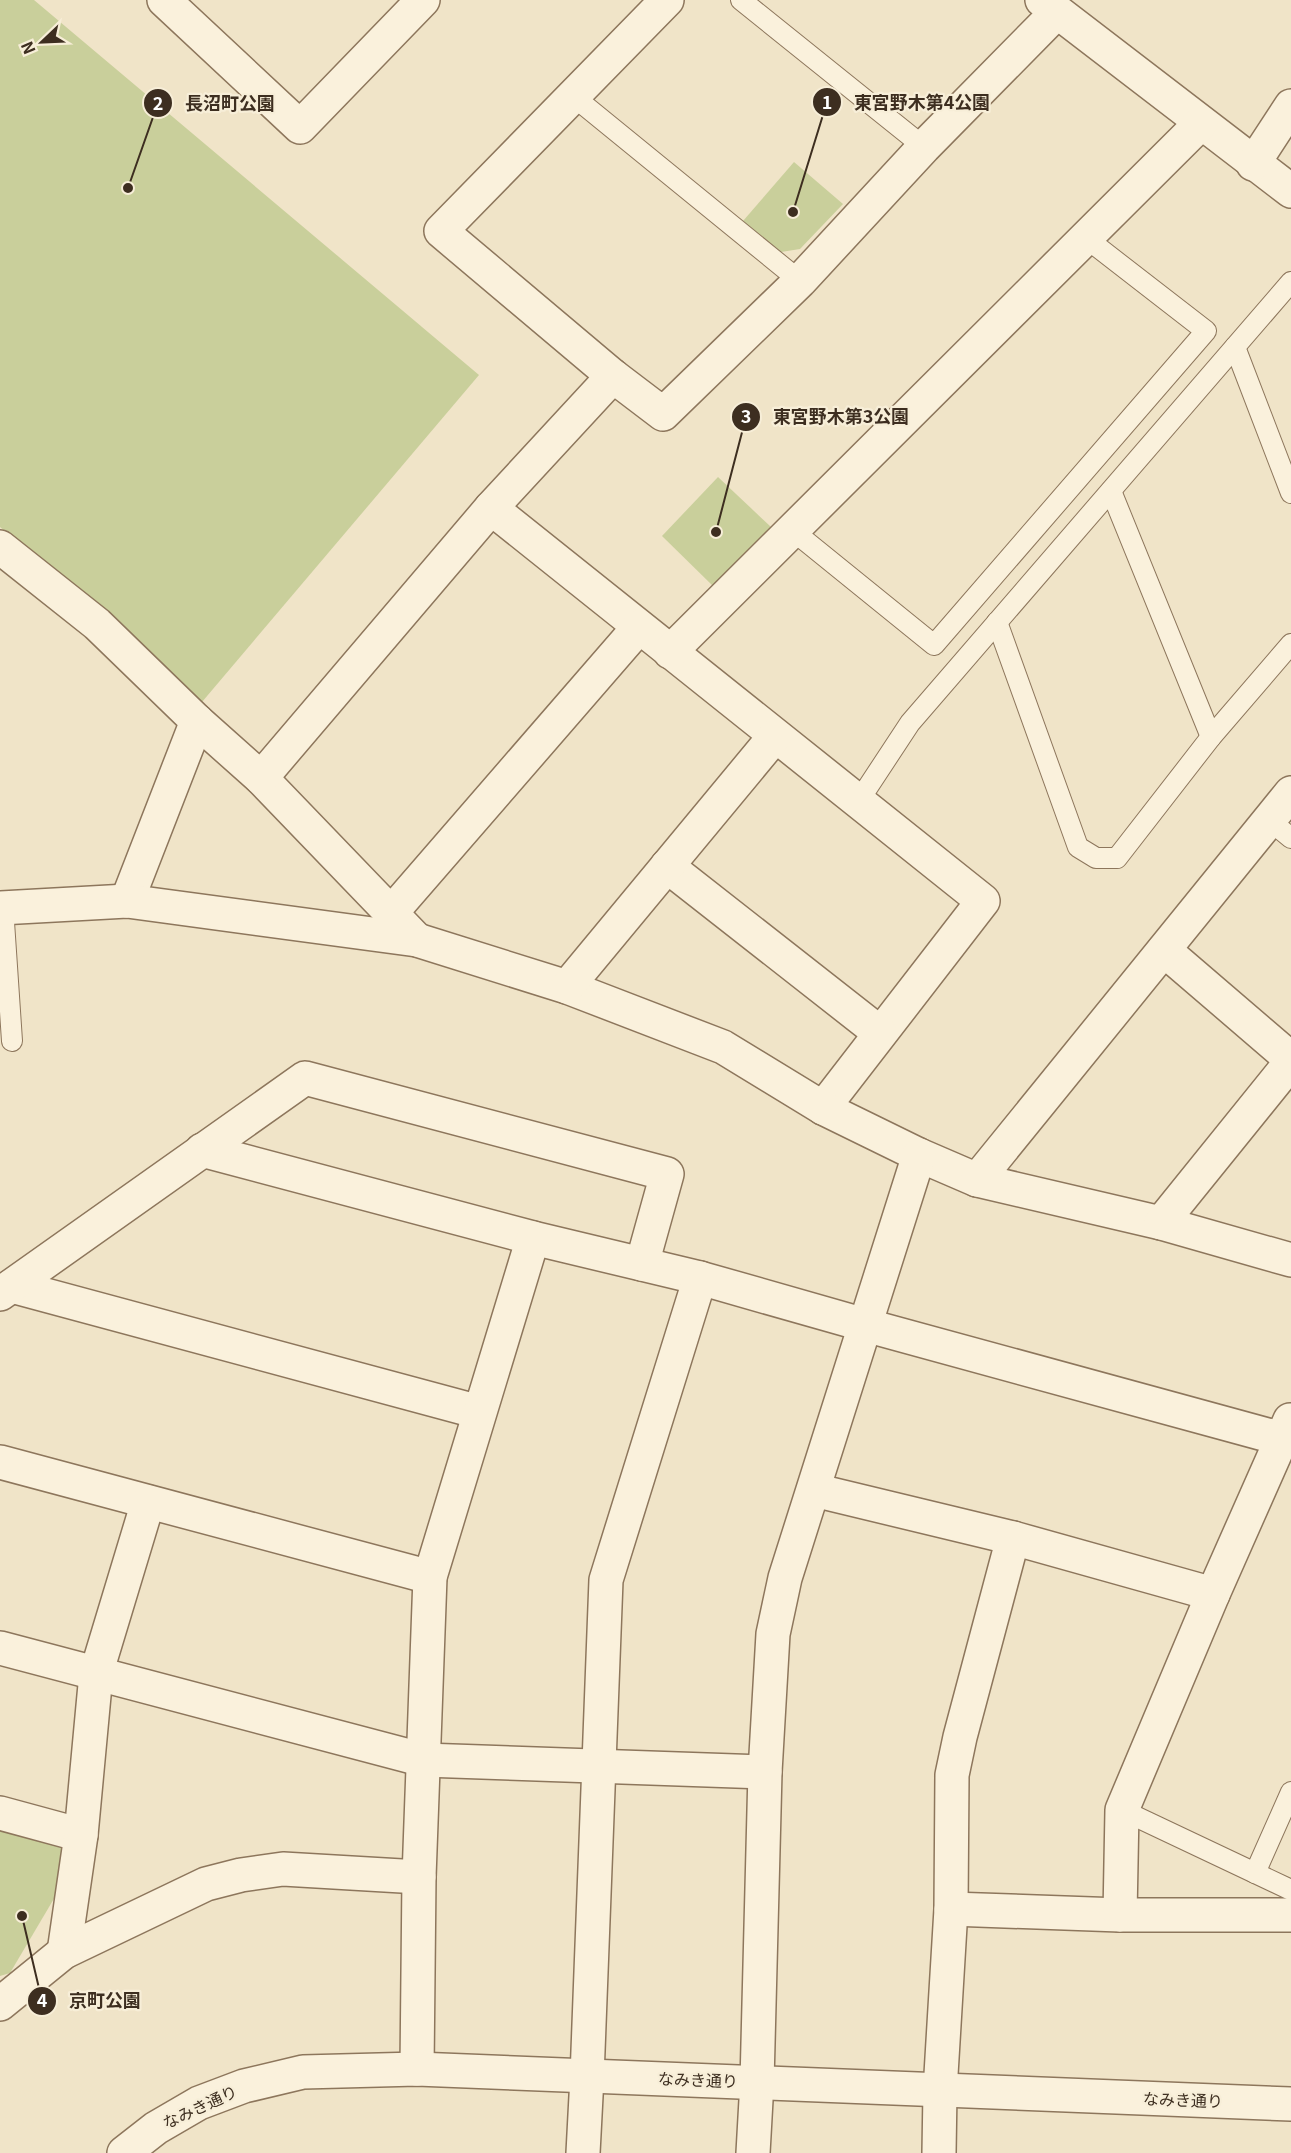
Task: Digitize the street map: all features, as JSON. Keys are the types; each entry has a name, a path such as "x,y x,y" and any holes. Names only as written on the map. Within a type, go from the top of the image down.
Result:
{"street":[{"path":"180,5 300,127 423,0"},
{"path":"667,0 441,231 663,414 800,281 1050,6 1291,191"},
{"path":"1254,164 1291,106"},
{"path":"670,652 1201,123"},
{"path":"261,778 491,508 613,375"},
{"path":"491,508 983,901 823,1108"},
{"path":"0,547 97,624 197,721 261,778 417,940"},
{"path":"391,913 639,627"},
{"path":"127,901 197,721"},
{"path":"567,987 775,736"},
{"path":"977,1180 1164,950 1280,829 1291,793"},
{"path":"667,866 880,1034"},
{"path":"1,908 127,901 417,940 567,987 723,1047 823,1108 919,1155 977,1180 1161,1223 1291,1260"},
{"path":"1161,1223 1291,1061 1164,950"},
{"path":"6,1290 305,1078 667,1174 642,1264"},
{"path":"202,1150 533,1238 700,1278 865,1326 1287,1428 1213,1594 1122,1810 1120,1915"},
{"path":"753,2153 765,1772 773,1634 785,1578 919,1155"},
{"path":"417,2069 419,1877 430,1577 533,1238"},
{"path":"583,2153 606,1580 700,1278"},
{"path":"6,1290 479,1412"},
{"path":"0,1462 430,1577"},
{"path":"814,1490 1013,1538 1213,1594"},
{"path":"64,1952 81,1835 96,1674 148,1502"},
{"path":"939,2153 940,2091 951,1910 952,1775 1013,1538"},
{"path":"0,1648 424,1760 765,1772"},
{"path":"0,1813 81,1835"},
{"path":"0,2004 64,1952 206,1884 241,1875 283,1869 419,1877"},
{"path":"951,1910 1120,1915 1291,1915"},
{"name":"なみき通り","path":"124,2153 156,2127 199,2103 244,2086 303,2072 417,2069 1291,2104"}],"lane":[{"path":"741,0 924,147"},
{"path":"573,96 800,281"},
{"path":"792,530 934,645 1206,331 1086,238"},
{"path":"858,802 910,723 1291,282"},
{"path":"1235,347 1291,493"},
{"path":"1111,491 1211,737"},
{"path":"997,622 1078,847 1096,858 1117,858 1211,737 1291,644"},
{"path":"1,908 12,1041"},
{"path":"1255,1873 1291,1792"},
{"path":"1122,1810 1291,1890"}],"green space":[{"path":"0,0 34,0 479,375 202,702 0,527"},
{"path":"794,162 843,204 800,249 781,252 743,221"},
{"path":"718,477 771,527 714,587 662,536"},
{"path":"0,1822 67,1839 78,1858 10,1973 0,1976"}],"place":[{"name":"長沼町公園","path":"128,188"},
{"name":"東宮野木第4公園","path":"793,212"},
{"name":"東宮野木第3公園","path":"716,532"},
{"name":"京町公園","path":"22,1916"}]}
